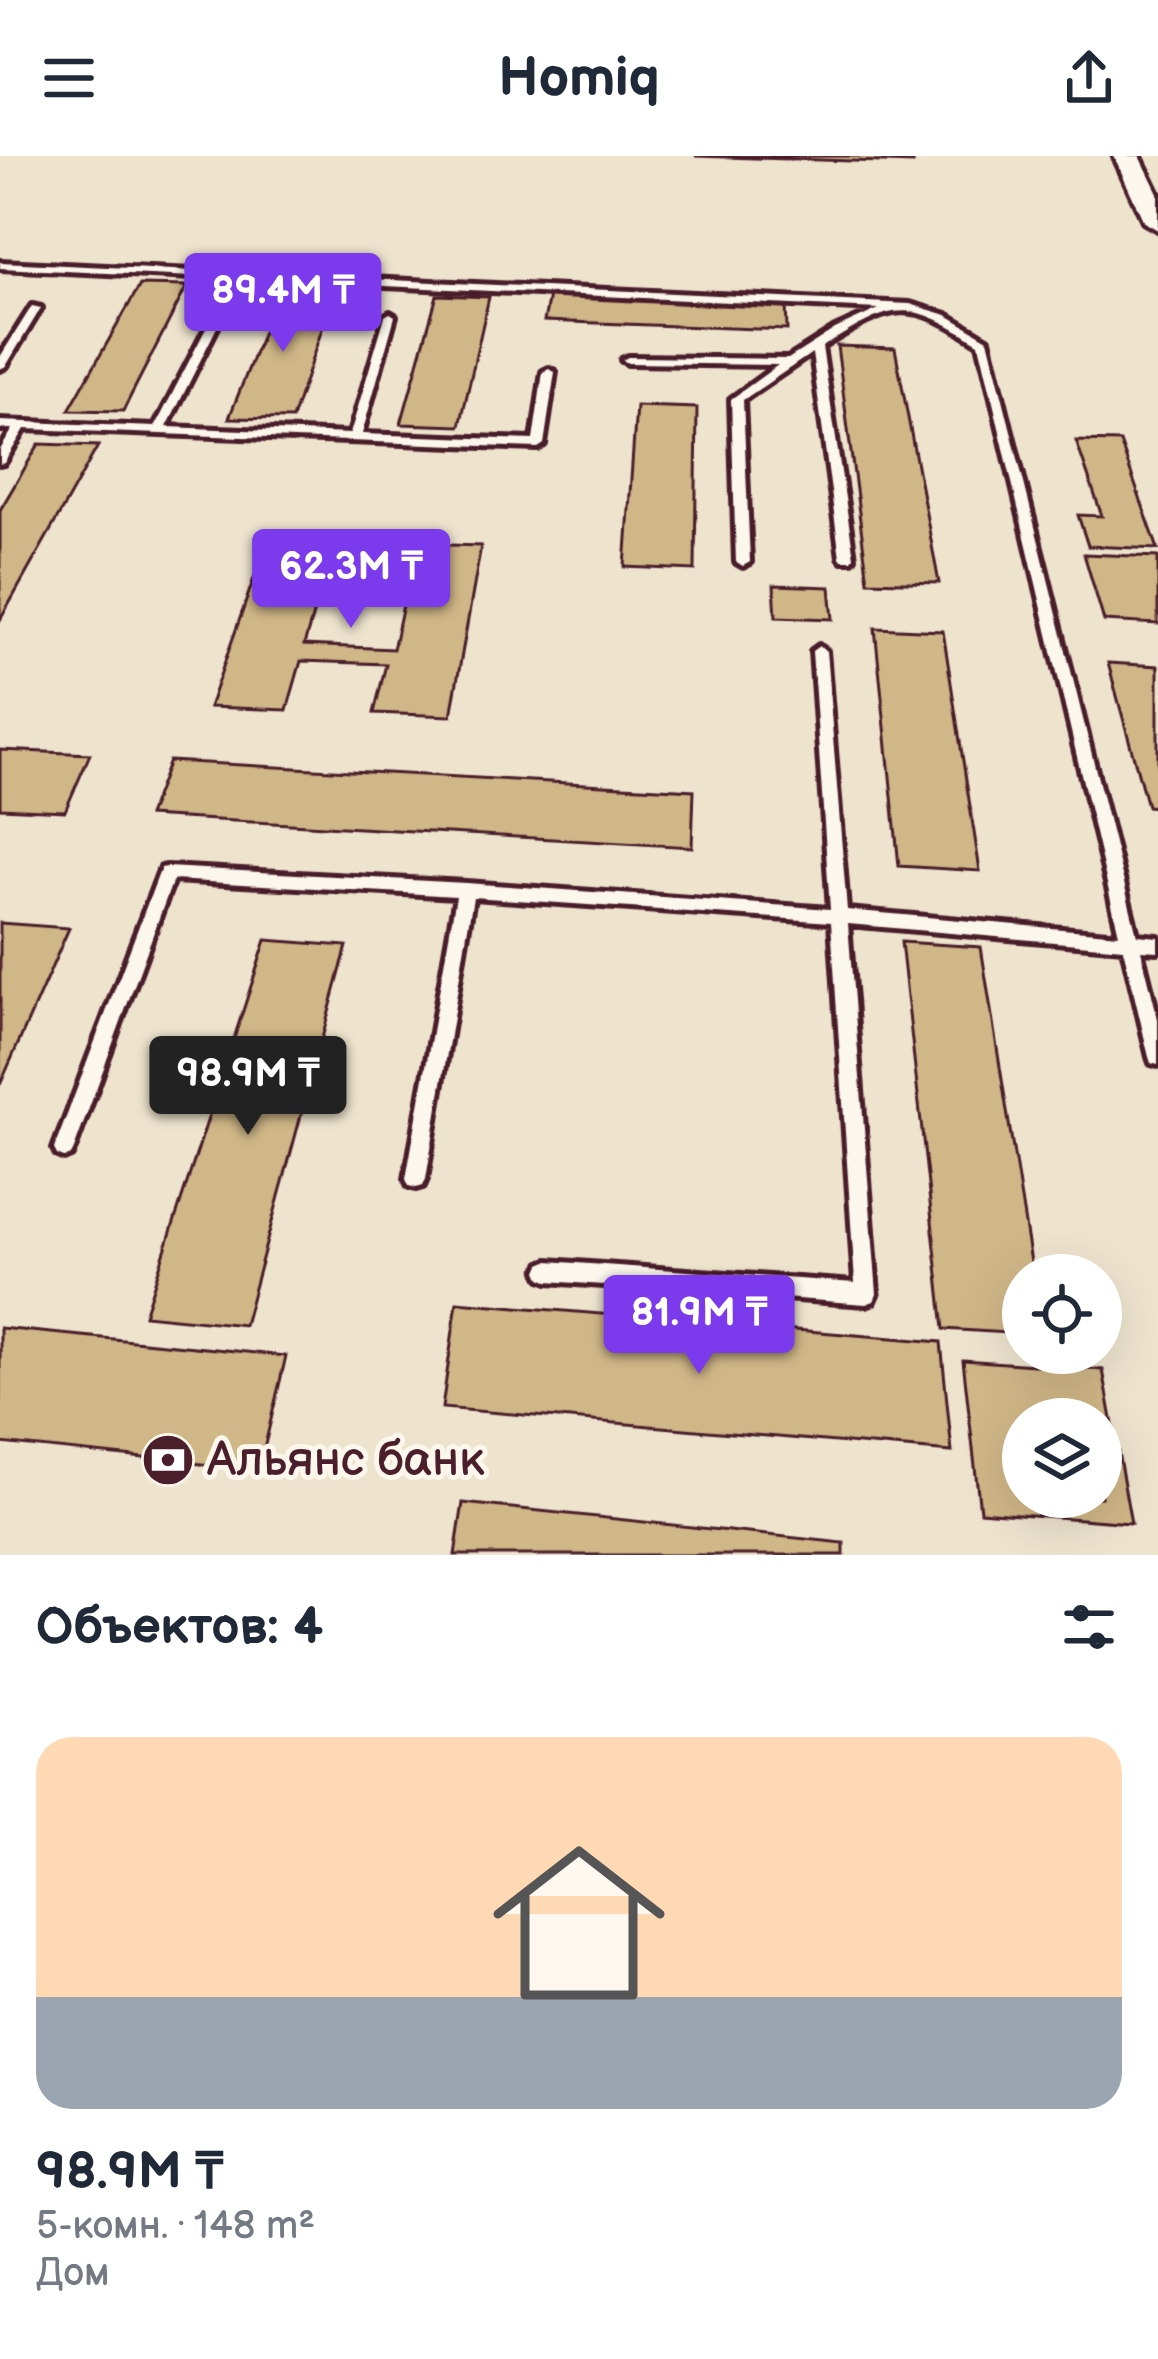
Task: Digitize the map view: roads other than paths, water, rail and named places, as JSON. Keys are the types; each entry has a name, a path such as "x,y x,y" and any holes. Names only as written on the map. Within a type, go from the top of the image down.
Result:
{"main road":[{"path":"1127,156 1158,222"}],"lane":[{"path":"0,265 899,307 940,315 984,341 1158,1057"},
{"path":"743,562 737,399 845,328 899,307"},
{"path":"0,366 36,308"},
{"path":"159,430 221,309"},
{"path":"355,437 390,316"},
{"path":"818,348 847,556"},
{"path":"628,360 792,362"},
{"path":"0,425 538,444 549,372"},
{"path":"0,460 21,426"},
{"path":"548,1270 866,1294 819,651"},
{"path":"64,1149 167,873 839,916 1158,944"},
{"path":"416,1179 466,890"}],"place":[{"name":"Альянс банк","path":"168,1460"}]}
